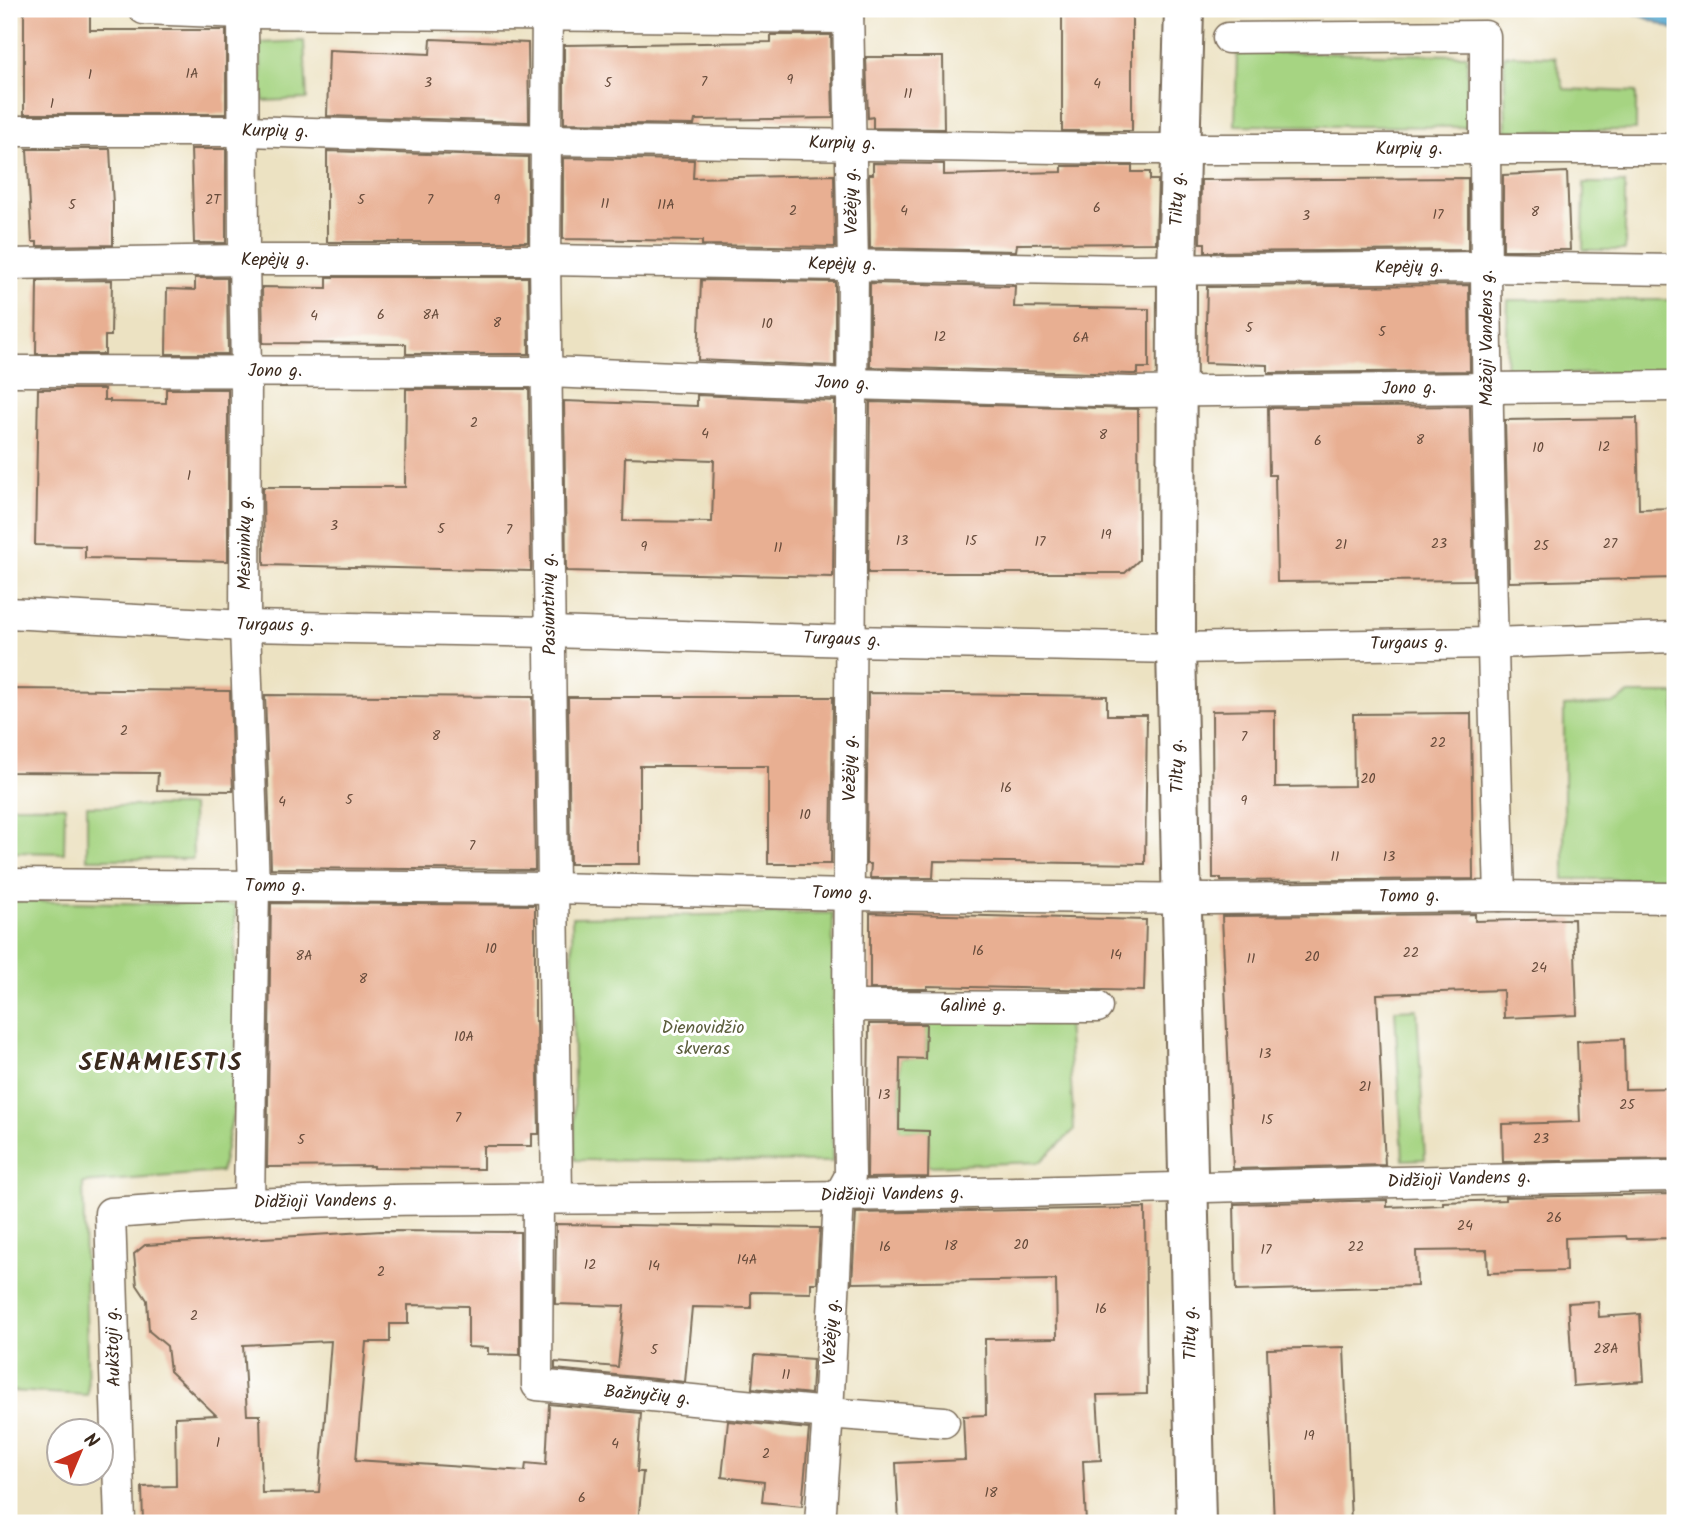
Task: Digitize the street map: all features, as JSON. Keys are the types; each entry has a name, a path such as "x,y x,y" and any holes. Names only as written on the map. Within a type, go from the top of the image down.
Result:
{"street":[{"path":"144,9 848,13"},
{"name":"Tiltų g.","path":"1184,9 1177,270 1176,648 1196,1523"},
{"name":"Mėsininkų g.","path":"243,11 245,626 254,886 249,1204"},
{"name":"Pasiuntinių g.","path":"547,13 545,260 552,888 547,1198"},
{"name":"Vežėjų g.","path":"820,1523 839,1196 850,1177 853,265 848,13"},
{"name":"Mažoji Vandens g.","path":"1228,37 1485,36 1487,388 1500,896"},
{"name":"Kurpių g.","path":"9,131 244,131 547,140 1112,149 1675,149"},
{"name":"Kepėjų g.","path":"9,264 244,260 545,260 1177,270 1487,267 1675,270"},
{"name":"Jono g.","path":"9,371 547,372 1131,392 1675,386"},
{"name":"Turgaus g.","path":"9,614 245,626 1176,648 1675,637"},
{"name":"Tomo g.","path":"9,884 552,888 1181,899 1500,896 1675,898"},
{"name":"Galinė g.","path":"849,1006 1097,1007"},
{"name":"Didžioji Vandens g.","path":"110,1213 249,1204 839,1196 1675,1176"},
{"name":"Bažnyčių g.","path":"547,1198 537,1385 944,1422"},
{"name":"Aukštoji g.","path":"110,1213 120,1523"}],"green space":[{"path":"304,41 307,99 263,101 260,43"},
{"path":"1237,52 1467,55 1467,127 1235,125"},
{"path":"1504,55 1555,57 1564,89 1636,92 1636,130 1506,131"},
{"path":"1584,183 1625,183 1625,250 1583,250"},
{"path":"1508,300 1675,300 1675,372 1506,375"},
{"path":"1629,694 1675,694 1675,879 1564,879 1564,706 1613,704"},
{"path":"9,806 65,806 64,853 9,852"},
{"path":"87,806 192,806 193,859 87,859"},
{"path":"9,901 235,905 236,1099 221,1172 83,1183 88,1395 9,1391"},
{"name":"Dienovidžio skveras","path":"833,913 832,1162 575,1160 572,917"},
{"path":"1417,1009 1425,1159 1403,1160 1395,1010"},
{"path":"926,1016 1067,1021 1074,1130 1040,1162 928,1166 929,1132 899,1130 900,1058 925,1058"}],"water":[{"path":"1625,9 1675,9 1675,30"}],"building":[{"path":"24,9 90,9 90,30 226,30 226,114 24,114"},
{"path":"1062,9 1132,9 1132,131 1062,131"},
{"path":"771,35 831,35 833,118 695,120 694,125 564,123 564,45 771,42"},
{"path":"431,39 528,43 529,122 327,116 329,50 430,54"},
{"path":"866,57 943,57 944,129 873,128 873,117 868,118"},
{"path":"27,149 110,149 113,245 37,246 37,242 32,242"},
{"path":"191,149 226,149 226,243 194,243"},
{"path":"327,151 528,157 528,242 327,242"},
{"path":"563,158 694,160 693,178 834,175 835,247 563,239"},
{"path":"873,163 944,164 944,175 1062,172 1062,166 1132,166 1132,172 1150,172 1150,180 1158,180 1156,243 1017,244 1016,251 870,248 869,174 873,174"},
{"path":"1567,172 1570,250 1503,250 1503,175"},
{"path":"1468,178 1468,250 1205,252 1205,243 1200,243 1201,180"},
{"path":"327,277 528,277 529,354 406,354 406,344 263,343 262,287 327,288"},
{"path":"195,278 227,278 228,354 166,354 167,289 195,290"},
{"path":"112,280 111,336 105,336 105,354 36,354 37,281"},
{"path":"701,280 835,282 835,366 698,360"},
{"path":"870,283 1015,286 1014,307 1149,309 1149,368 1138,368 1138,374 1131,374 870,367"},
{"path":"1469,285 1470,371 1268,373 1268,365 1205,363 1207,287"},
{"path":"38,389 104,389 104,400 110,402 166,403 166,389 228,389 228,561 85,558 85,546 35,545"},
{"path":"406,389 529,389 531,571 264,565 263,487 405,487"},
{"path":"697,395 835,401 833,577 566,571 564,401 697,406","holes":["625,457 714,460 712,522 623,521"]},
{"path":"870,402 1138,409 1139,560 1125,573 868,573"},
{"path":"1470,406 1474,580 1277,582 1275,475 1269,475 1268,408"},
{"path":"1637,418 1639,509 1675,508 1675,578 1509,582 1505,420"},
{"path":"9,689 230,691 233,791 157,790 158,773 9,772"},
{"path":"868,693 1107,696 1107,715 1147,715 1145,864 934,861 933,878 870,878 871,864 866,864"},
{"path":"265,695 533,697 535,870 271,868"},
{"path":"568,697 833,697 831,864 768,864 768,766 640,766 640,864 570,864"},
{"path":"1275,710 1275,787 1354,786 1353,714 1471,713 1473,879 1221,881 1221,878 1213,878 1212,711"},
{"path":"271,903 535,905 539,1134 532,1134 532,1146 483,1146 483,1169 267,1167"},
{"path":"870,913 1146,920 1144,991 927,986 927,989 870,989"},
{"path":"1475,914 1475,921 1574,919 1577,1015 1504,1018 1503,990 1377,994 1385,1165 1233,1169 1222,916"},
{"path":"869,1024 926,1024 925,1059 900,1058 899,1130 929,1131 928,1177 867,1178"},
{"path":"1624,1039 1625,1089 1675,1088 1675,1159 1503,1162 1502,1124 1580,1122 1577,1041"},
{"path":"1675,1194 1675,1238 1565,1238 1566,1271 1488,1273 1487,1250 1416,1251 1417,1286 1236,1291 1234,1204 1387,1200 1387,1207 1505,1200 1505,1197"},
{"path":"1145,1208 1147,1394 1097,1395 1101,1460 1083,1461 1086,1523 899,1523 896,1463 965,1460 963,1416 986,1415 985,1339 1057,1338 1056,1280 852,1283 856,1213"},
{"path":"556,1224 820,1228 817,1283 811,1283 811,1293 751,1292 751,1308 692,1307 685,1382 555,1369 555,1362 618,1367 624,1306 555,1304"},
{"path":"382,1231 520,1232 520,1355 488,1354 488,1348 468,1347 468,1306 408,1305 408,1324 390,1324 390,1342 366,1342 356,1460 525,1471 526,1463 546,1465 549,1404 641,1413 637,1472 643,1472 638,1523 143,1523 142,1487 176,1486 175,1417 216,1415 170,1371 167,1346 149,1331 147,1300 137,1285 134,1254 145,1245","holes":["331,1341 319,1492 262,1493 260,1415 247,1415 243,1345"]},
{"path":"1598,1301 1599,1317 1640,1314 1644,1381 1573,1386 1568,1303"},
{"path":"1344,1347 1351,1523 1274,1523 1267,1349"},
{"path":"755,1355 813,1359 811,1394 752,1388"},
{"path":"728,1421 809,1429 802,1506 762,1502 764,1482 722,1477"}],"district":[{"name":"SENAMIESTIS","path":"161,1063"}]}
